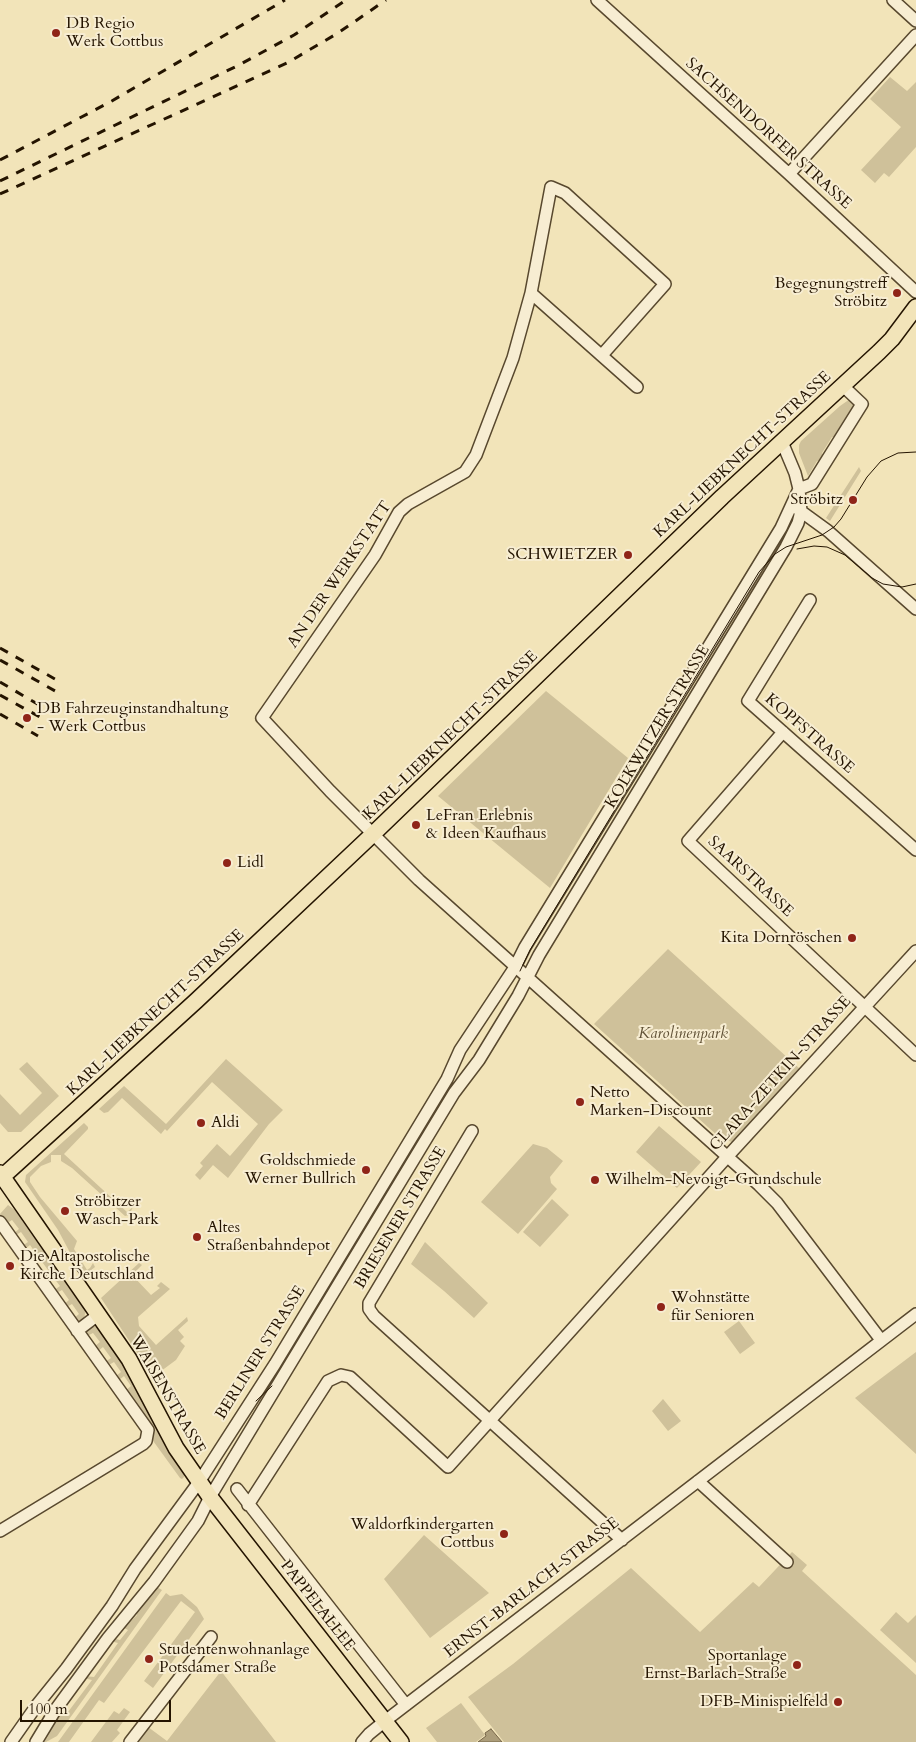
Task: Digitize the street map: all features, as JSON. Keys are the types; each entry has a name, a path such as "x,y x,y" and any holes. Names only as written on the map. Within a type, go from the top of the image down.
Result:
{"main road":[{"name":"KARL-LIEBKNECHT-STRASSE","path":"1,1177 196,1001 373,834 722,497 892,339 916,307"},
{"name":"WAISENSTRASSE","path":"1,1177 129,1359 176,1448 205,1490"},
{"name":"PAPPELALLEE","path":"205,1490 401,1742"}],"street":[{"name":"SACHSENDORFER STRASSE","path":"597,0 916,292"},
{"path":"893,0 916,21"},
{"path":"789,174 916,35"},
{"name":"AN DER WERKSTATT","path":"373,834 262,718 376,554 399,512 408,504 465,472 476,455 514,358 531,293 551,187 564,193 665,284 602,355"},
{"path":"531,293 637,387"},
{"name":"KOLKWITZER STRASSE","path":"522,973 539,955 786,547 798,522 796,508 799,489 812,484 862,404 843,386"},
{"path":"782,442 795,473 799,489"},
{"path":"796,508 828,531 916,609"},
{"name":"KOLKWITZER STRASSE","path":"522,973 525,947 781,528 796,508"},
{"name":"KOPFSTRASSE","path":"810,600 748,701 916,850"},
{"name":"SAARSTRASSE","path":"782,732 688,841 916,1055"},
{"path":"373,834 420,880 522,973 759,1185 777,1203 881,1340"},
{"name":"CLARA-ZETKIN-STRASSE","path":"490,1421 727,1157 916,951"},
{"name":"BERLINER STRASSE","path":"11,1742 112,1606 135,1569 205,1490 454,1093 479,1060 522,973"},
{"name":"BERLINER STRASSE","path":"36,1742 56,1709 108,1638 154,1582 198,1521 205,1490 274,1364 442,1087 460,1050 522,973"},
{"name":"BRIESENER STRASSE","path":"472,1131 368,1306 374,1316 622,1540"},
{"name":"WAISENSTRASSE","path":"0,1222 148,1430 148,1437 144,1444 0,1531"},
{"name":"ERNST-BARLACH-STRASSE","path":"362,1742 385,1721 916,1314"},
{"path":"77,1331 98,1315"},
{"path":"248,1505 328,1381 336,1376 350,1377 448,1467 490,1421"},
{"path":"698,1481 787,1562"},
{"name":"PAPPELALLEE","path":"236,1489 406,1705"},
{"path":"130,1742 211,1637"}],"green space":[{"path":"890,77 907,91 916,82 916,147 889,177 884,173 875,183 861,170 901,127 870,99"},
{"path":"850,399 854,405 854,411 837,437 832,437 822,453 823,460 817,461 808,476 799,453 801,441"},
{"path":"859,467 861,471 830,521 826,518"},
{"path":"546,691 628,758 550,888 438,796"},
{"name":"Karolinenpark","path":"668,949 800,1069 734,1143 719,1137 594,1024"},
{"path":"226,1059 283,1110 269,1124 228,1178 213,1165 200,1180 195,1175 203,1166 200,1163 217,1144 230,1156 258,1124 212,1082 167,1131 165,1129 161,1134 122,1098 108,1112 104,1113 99,1109 124,1086 166,1124"},
{"path":"27,1062 59,1096 21,1132 8,1132 0,1123 0,1094 20,1115 42,1093 19,1069"},
{"path":"84,1123 88,1129 64,1154 127,1212 133,1207 129,1215 125,1216 72,1168 61,1161 61,1155 51,1155 51,1162 41,1166 30,1177 30,1182 40,1197 77,1241 74,1249 87,1270 93,1263 95,1267 85,1275 75,1262 58,1230 25,1182 26,1175"},
{"path":"659,1126 701,1162 677,1188 636,1152"},
{"path":"533,1144 547,1148 563,1161 550,1177 551,1183 557,1189 518,1234 481,1202"},
{"path":"552,1199 569,1215 540,1247 523,1232"},
{"path":"8,1205 15,1210 86,1310 82,1320 77,1321 73,1319 79,1314 72,1304 65,1308 63,1305 69,1300 62,1290 55,1294 53,1291 60,1286 50,1273 43,1278 41,1274 48,1270 40,1259 34,1264 31,1260 37,1255 30,1245 24,1250 22,1246 28,1242 21,1232 14,1236 13,1234 19,1229 12,1220 6,1224 0,1216"},
{"path":"425,1242 488,1303 474,1318 411,1264"},
{"path":"139,1263 142,1265 132,1275 151,1295 160,1288 157,1286 161,1282 170,1289 138,1317 139,1326 156,1345 187,1317 188,1321 178,1330 184,1337 180,1341 185,1346 176,1360 153,1377 101,1298"},
{"path":"739,1321 755,1343 740,1354 724,1332"},
{"path":"91,1327 98,1327 122,1363 168,1449 184,1474 182,1479 151,1438 125,1391 131,1386 124,1376 118,1381 115,1377 121,1372 114,1362 107,1366 105,1362 111,1358 103,1347 97,1352 94,1347 100,1342 93,1333 87,1336 87,1330"},
{"path":"916,1352 916,1454 855,1398"},
{"path":"663,1399 681,1421 668,1431 652,1411"},
{"path":"424,1535 489,1593 430,1638 384,1579"},
{"path":"792,1552 807,1565 802,1571 916,1675 916,1742 504,1742 468,1697 513,1664 631,1568 700,1632 753,1582 759,1587"},
{"path":"157,1587 162,1590 57,1736 46,1742 40,1742 59,1711 68,1712 92,1680 83,1678 85,1676 94,1677 118,1643 110,1641 111,1638 120,1640 128,1630 124,1628 137,1615 135,1611"},
{"path":"166,1593 170,1596 182,1594 197,1607 204,1619 153,1688 144,1681 195,1612 181,1601 104,1703 99,1700 69,1742 58,1742"},
{"path":"896,1612 908,1623 916,1615 916,1663 880,1630"},
{"path":"221,1671 276,1742 137,1742 148,1727 167,1741"},
{"path":"461,1703 485,1735 476,1742 437,1742 426,1728"},
{"path":"124,1708 130,1712 117,1730 120,1733 112,1742 91,1742 114,1711 119,1714"}],"shaded area":[{"path":"491,1729 502,1742 478,1742 486,1736 485,1733"}],"tram line":[{"path":"520,971 530,950 759,572 775,554 786,547 822,535 834,527 867,477 881,461 898,453 916,452"},
{"path":"797,549 814,546 827,547 845,555 872,578 883,584 902,587 916,584"},
{"path":"256,1401 272,1386"}],"railway":[{"path":"0,160 110,102 285,0"},
{"path":"0,181 239,65 294,35 346,0"},
{"path":"0,194 287,63 338,33 386,0"},
{"path":"0,648 62,683"},
{"path":"0,660 57,692"},
{"path":"0,682 51,712"},
{"path":"0,695 47,721"},
{"path":"0,714 38,736"}],"place":[{"name":"DB Regio Werk Cottbus","path":"56,33"},
{"name":"Begegnungstreff Ströbitz","path":"897,293"},
{"name":"Ströbitz","path":"853,500"},
{"name":"SCHWIETZER","path":"628,555"},
{"name":"DB Fahrzeuginstandhaltung - Werk Cottbus","path":"27,718"},
{"name":"LeFran Erlebnis & Ideen Kaufhaus","path":"416,825"},
{"name":"Lidl","path":"227,863"},
{"name":"Kita Dornröschen","path":"852,938"},
{"name":"Netto Marken-Discount","path":"580,1102"},
{"name":"Aldi","path":"201,1123"},
{"name":"Goldschmiede Werner Bullrich","path":"366,1170"},
{"name":"Wilhelm-Nevoigt-Grundschule","path":"595,1180"},
{"name":"Ströbitzer Wasch-Park","path":"65,1211"},
{"name":"Altes Straßenbahndepot","path":"197,1237"},
{"name":"Die Altapostolische Kirche Deutschland","path":"10,1266"},
{"name":"Wohnstätte für Senioren","path":"661,1307"},
{"name":"Waldorfkindergarten Cottbus","path":"504,1534"},
{"name":"Studentenwohnanlage Potsdamer Straße","path":"149,1659"},
{"name":"Sportanlage Ernst-Barlach-Straße","path":"797,1665"},
{"name":"DFB-Minispielfeld","path":"838,1702"}]}
